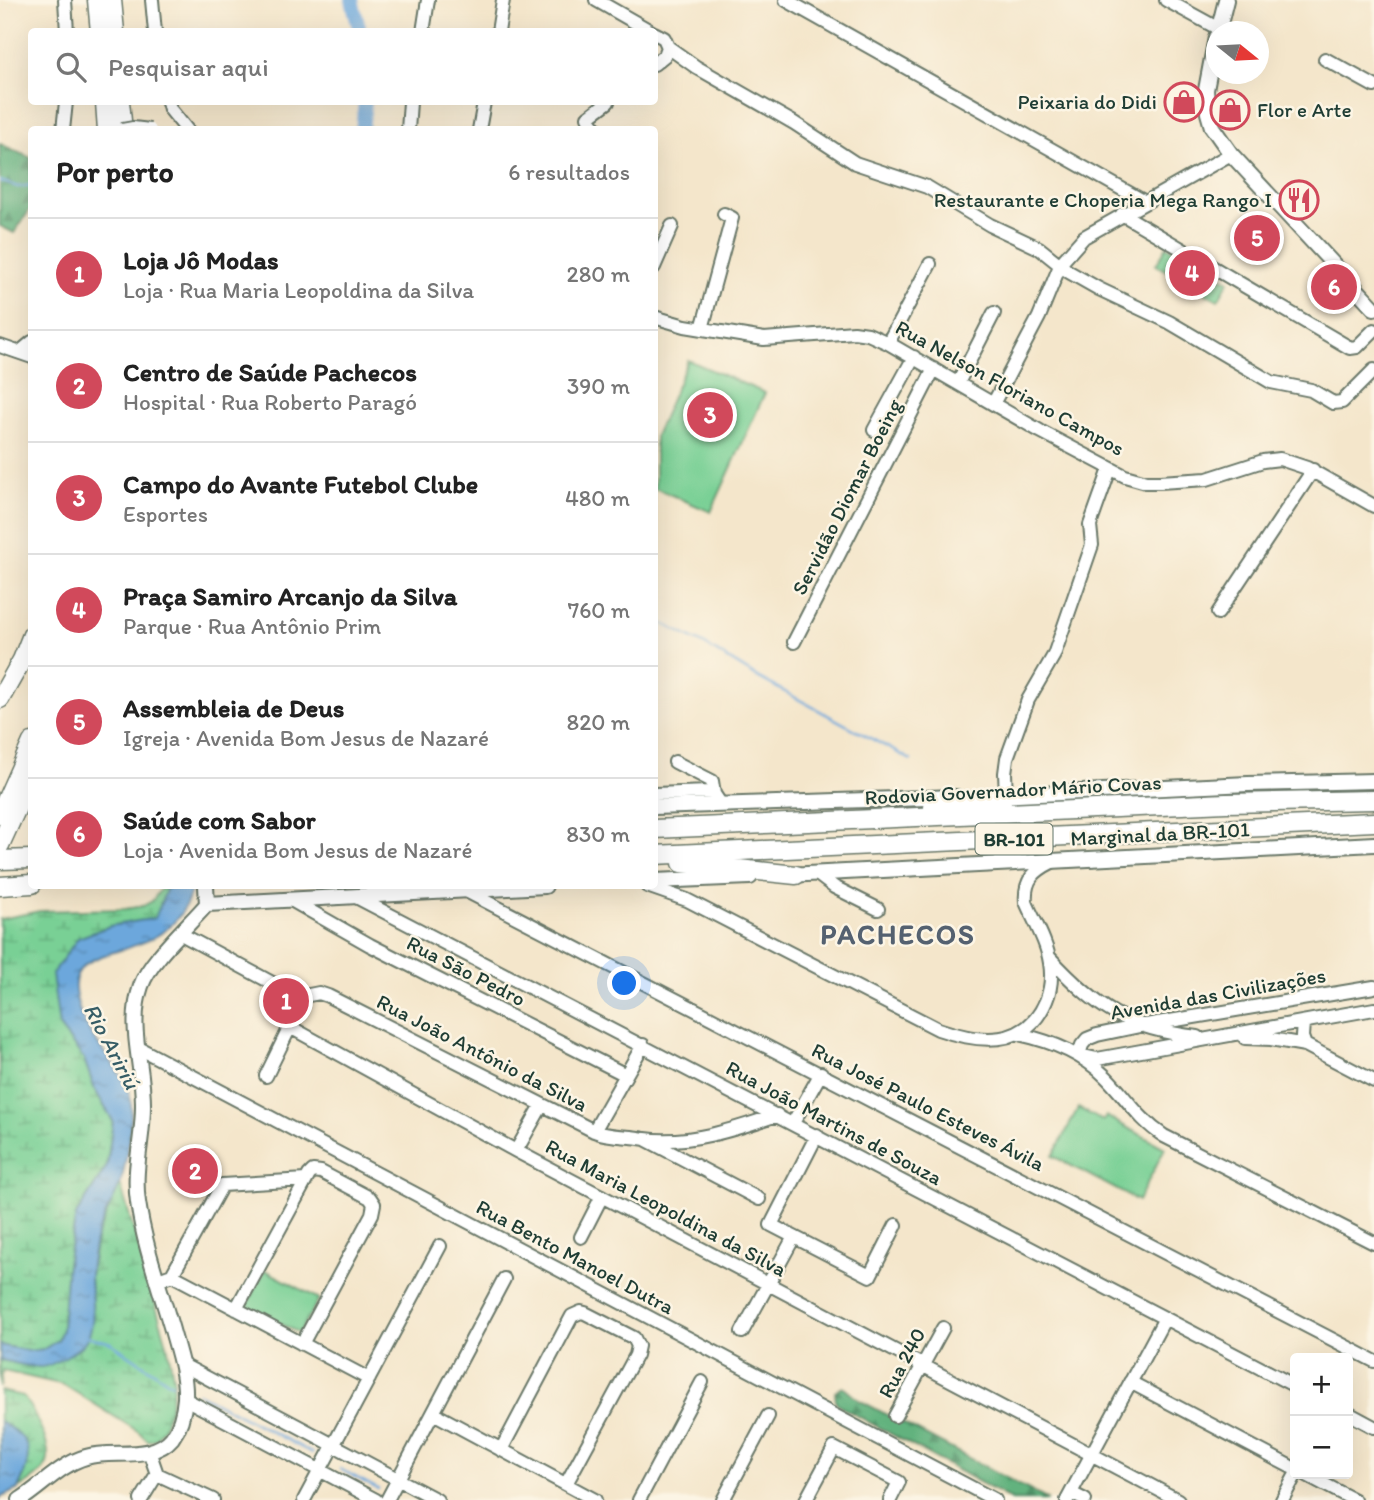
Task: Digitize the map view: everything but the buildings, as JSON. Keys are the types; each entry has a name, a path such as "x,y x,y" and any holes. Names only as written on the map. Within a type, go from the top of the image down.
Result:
{"highway":[{"path":"97,0 100,28"},
{"path":"112,0 115,28"},
{"path":"105,105 107,126"},
{"path":"120,105 122,126"},
{"path":"0,699 28,645"},
{"path":"0,814 28,751"},
{"path":"0,845 28,784"},
{"path":"834,821 1006,796"},
{"name":"Rodovia Governador Mário Covas","path":"658,829 1261,802 1374,800"},
{"name":"BR-101","path":"658,857 1374,822"},
{"path":"658,858 796,875"},
{"path":"0,860 28,859"},
{"path":"0,886 28,884"}],"main road":[{"path":"1221,21 1226,0"},
{"path":"1207,84 1208,113 1212,127 1231,154 1374,308"},
{"path":"658,806 717,798 1006,796 1248,784 1374,781"},
{"name":"Marginal da BR-101","path":"658,881 1374,845"},
{"path":"20,1500 76,1460 98,1455 149,1451 166,1444 174,1435 185,1399 165,1278 142,1220 136,1190 136,1167 144,1104 134,1026 140,988 147,973 207,904 206,889"},
{"path":"207,904 484,889"}],"street":[{"path":"65,0 67,28"},
{"path":"152,0 155,28"},
{"path":"424,28 428,0"},
{"path":"499,28 503,0"},
{"path":"596,0 646,28"},
{"path":"786,0 1144,202"},
{"path":"1166,0 1206,25"},
{"path":"658,35 664,38 668,47 696,67 794,123 855,163 927,187 990,225 1039,248 1069,272 1169,322 1271,382 1311,390 1333,403 1342,402 1374,370"},
{"path":"658,61 665,55 668,47"},
{"path":"1325,59 1374,86"},
{"path":"63,126 66,105"},
{"path":"169,105 184,126"},
{"path":"408,126 410,105"},
{"path":"480,126 483,105"},
{"path":"594,126 588,117 604,105"},
{"path":"993,404 1039,317 1061,263 1083,237 1231,154"},
{"path":"702,329 732,218 724,214"},
{"path":"1122,214 1350,348 1357,347 1374,330"},
{"path":"658,258 672,226"},
{"path":"888,342 930,264"},
{"path":"958,383 995,313"},
{"name":"Rua Nelson Floriano Campos","path":"658,318 764,339 861,333 888,342 993,404 1110,469 1136,480 1160,482 1207,479 1271,459 1289,461 1313,470 1374,506"},
{"path":"0,346 26,354"},
{"path":"874,430 914,357"},
{"name":"Servidão Diomar Boeing","path":"794,642 934,369"},
{"path":"1006,796 1004,782 1007,758 1028,700 1058,642 1092,545 1090,525 1110,469"},
{"path":"1218,613 1313,470"},
{"path":"675,762 712,781 717,798"},
{"path":"658,794 709,792 717,798"},
{"path":"1055,861 1031,875 1025,892 1026,902 1049,957 1065,975 1102,1007 1140,1026 1157,1030 1215,1038 1271,1039 1305,1045 1374,1081"},
{"path":"817,874 834,887 878,909"},
{"path":"656,889 687,900 938,1030 958,1036 988,1040 1018,1034 1097,1059 1374,1009"},
{"name":"Rua José Paulo Esteves Ávila","path":"464,890 1374,1361"},
{"name":"Rua João Martins de Souza","path":"354,896 1290,1383"},
{"name":"Rua São Pedro","path":"291,900 370,945 462,989 626,1075"},
{"path":"181,934 289,992 304,996 266,1076"},
{"path":"1037,1038 1033,1028 1048,996 1049,957"},
{"path":"1050,983 1059,975 1065,975"},
{"name":"Avenida das Civilizações","path":"1079,1055 1087,1039 1140,1026 1374,987"},
{"name":"Rua João Antônio da Silva","path":"304,996 319,993 328,996 594,1131 610,1136 667,1141 735,1129 777,1115"},
{"path":"1018,1034 1036,1018"},
{"path":"1303,1022 1302,1037 1305,1045"},
{"name":"Rua Maria Leopoldina da Silva","path":"290,1027 516,1151 1178,1500"},
{"path":"1155,1049 1159,1038 1157,1030"},
{"path":"594,1131 643,1045"},
{"name":"Rua Bento Manoel Dutra","path":"137,1047 995,1500"},
{"path":"1079,1055 1105,1076 1151,1128 1374,1243"},
{"path":"793,1123 821,1073"},
{"path":"516,1151 542,1105"},
{"path":"817,1135 771,1224 792,1241 870,1276 896,1225"},
{"path":"645,1139 759,1199"},
{"path":"302,1344 372,1214 374,1204 370,1198 321,1172 309,1176 222,1185 165,1278 236,1309 302,1344 369,1379"},
{"path":"236,1309 309,1176"},
{"path":"580,1237 602,1196"},
{"path":"741,1332 792,1241"},
{"path":"304,1500 440,1245"},
{"path":"387,1500 504,1279"},
{"path":"501,1450 570,1319 576,1313 585,1313 634,1338 638,1346 636,1355 566,1485"},
{"path":"1084,1500 1069,1496 1165,1318"},
{"name":"Rua 240","path":"895,1416 943,1328"},
{"path":"181,1364 437,1500"},
{"path":"1130,1381 1290,1468"},
{"path":"639,1500 702,1382"},
{"path":"185,1399 376,1500"},
{"path":"433,1413 596,1500"},
{"path":"723,1500 768,1416"},
{"path":"1353,1416 1374,1427"},
{"path":"806,1500 834,1448 899,1482 890,1500"},
{"path":"149,1451 157,1474 213,1500"},
{"path":"141,1500 157,1474"},
{"path":"1282,1500 1291,1479"},
{"path":"1314,1479 1354,1500"}],"green space":[{"path":"0,144 28,157 28,212 14,233 0,226"},
{"path":"1167,246 1229,281 1218,300 1156,265"},
{"path":"688,360 765,393 711,512 658,489 658,429"},
{"path":"161,889 167,889 156,918 110,926 78,938 59,1026 84,1059 95,1090 113,1121 107,1166 76,1215 67,1265 62,1329 58,1340 44,1349 28,1351 0,1345 0,919 40,911 125,909 143,906 152,901"},
{"path":"1078,1108 1103,1121 1106,1116 1165,1148 1138,1201 1053,1156"},
{"path":"120,1183 167,1344 174,1382 169,1412 163,1428 156,1439 148,1441 139,1432 64,1385 3,1371 0,1387 0,1360 42,1367 93,1317 90,1276 96,1238"},
{"path":"265,1270 319,1299 299,1333 248,1308"},
{"path":"843,1387 857,1399 1048,1500 1012,1500 843,1408 836,1402 835,1392"},
{"path":"0,1391 23,1396 41,1428 47,1447 45,1467 18,1489 24,1476 24,1440 0,1421"}],"water":[{"path":"167,889 191,889 183,911 169,927 152,938 85,964 75,981 81,1016 122,1078 131,1103 124,1170 95,1240 90,1272 91,1329 83,1344 46,1366 32,1367 0,1360 0,1345 28,1351 44,1349 58,1340 62,1329 67,1265 76,1215 107,1166 113,1121 95,1090 84,1059 59,1026 52,974 78,938 110,926 155,918"},
{"path":"0,1421 23,1439 28,1457 18,1489 0,1498"}],"waterway":[{"name":"Rio Aririú","path":"352,0 359,28"},
{"name":"Rio Aririú","path":"362,126 365,105"},
{"path":"0,181 18,187 28,186"},
{"path":"658,621 911,760"},
{"path":"87,1336 111,1343 172,1384"},
{"path":"198,1393 312,1453"},
{"path":"340,1469 378,1489"}],"place":[{"name":"Peixaria do Didi","path":"1184,102"},
{"name":"Flor e Arte","path":"1230,110"},
{"name":"Restaurante e Choperia Mega Rango I","path":"1299,200"},
{"name":"Assembleia de Deus","path":"1257,238"},
{"name":"Praça Samiro Arcanjo da Silva","path":"1192,273"},
{"name":"Saúde com Sabor","path":"1334,287"},
{"name":"Campo do Avante Futebol Clube","path":"710,415"},
{"name":"Loja Jô Modas","path":"286,1001"},
{"name":"Centro de Saúde Pachecos","path":"195,1171"}],"district":[{"name":"PACHECOS","path":"898,934"}]}
